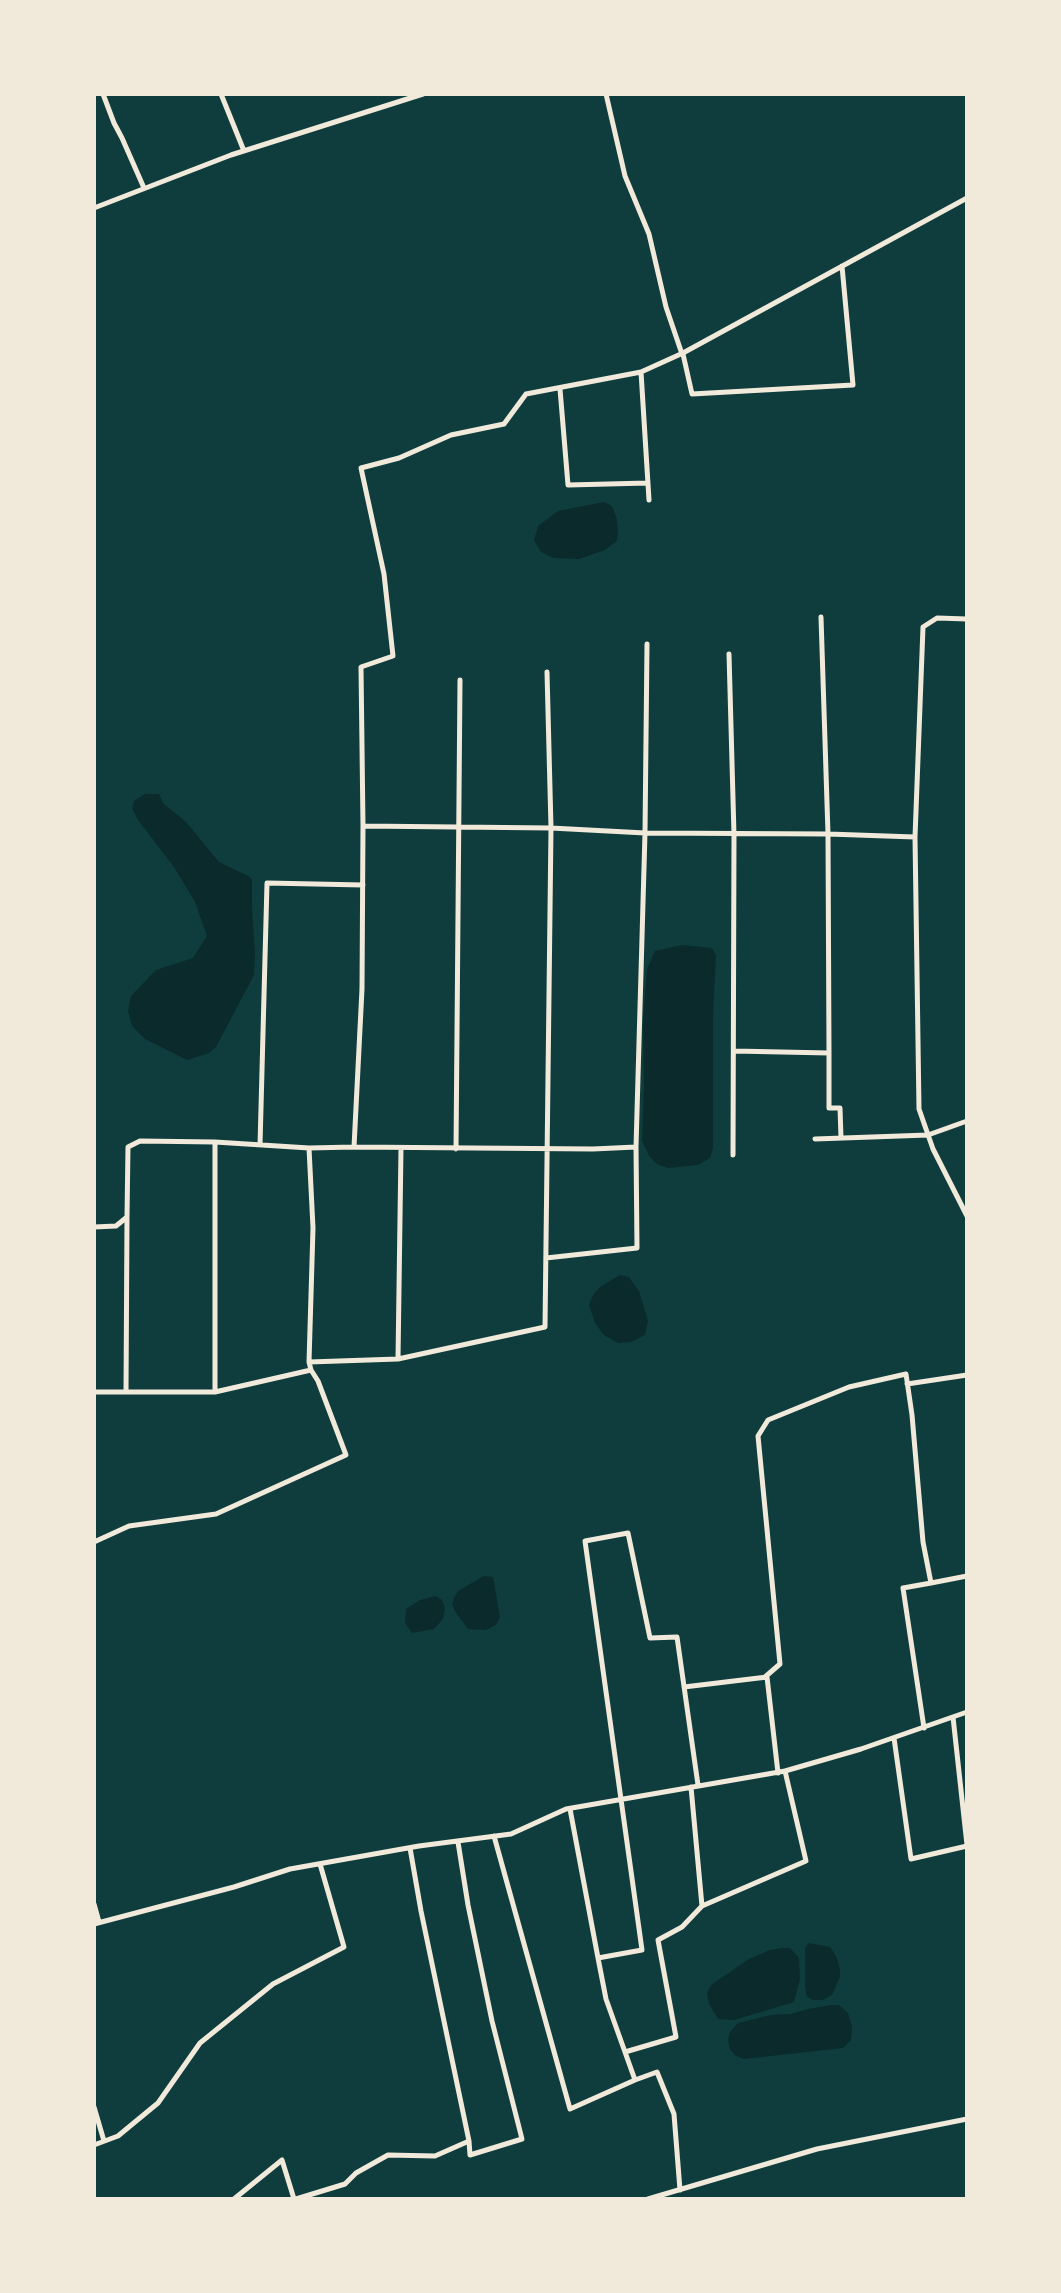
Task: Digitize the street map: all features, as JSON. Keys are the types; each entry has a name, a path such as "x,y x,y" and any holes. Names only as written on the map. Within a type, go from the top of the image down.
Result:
{"street":[{"path":"103,94 144,189"},
{"path":"221,94 244,151"},
{"path":"94,208 244,151 423,94"},
{"path":"606,94 625,176 649,234 666,307 692,394 853,385 842,266"},
{"path":"354,1147 362,989 361,667 393,656 384,574 361,468 399,458 451,435 504,424 526,394 641,372 682,354 967,198"},
{"path":"641,372 649,500"},
{"path":"560,389 568,485 648,483"},
{"path":"821,617 828,834 829,1108 840,1108 841,1138"},
{"path":"967,619 937,618 923,627 915,837 919,1109 942,1168 967,1216"},
{"path":"546,1258 637,1248 636,1147 647,644"},
{"path":"729,654 734,835 733,1155"},
{"path":"309,1362 398,1359 545,1327 551,828 547,672"},
{"path":"456,1149 460,680"},
{"path":"363,826 915,837"},
{"path":"260,1145 267,883 363,885"},
{"path":"734,1051 829,1053"},
{"path":"815,1139 928,1135 967,1121"},
{"path":"126,1392 128,1147 140,1141 309,1148 636,1147"},
{"path":"215,1142 215,1392"},
{"path":"94,1542 129,1526 216,1514 346,1455 309,1362 313,1228 309,1148"},
{"path":"398,1359 401,1148"},
{"path":"94,1227 116,1226 127,1217"},
{"path":"94,1392 215,1392 311,1370"},
{"path":"684,1687 765,1677 780,1664 758,1436 768,1420 849,1387 906,1374 923,1542 931,1583"},
{"path":"907,1384 967,1375"},
{"path":"598,1958 642,1950 585,1541 628,1533 650,1638 677,1637 694,1786 702,1906"},
{"path":"924,1728 903,1588 967,1576"},
{"path":"765,1677 778,1773"},
{"path":"94,1904 96,1923 290,1869 511,1834 570,1809 778,1773 967,1712"},
{"path":"894,1738 911,1859 967,1846 953,1717"},
{"path":"625,2052 676,2037 658,1940 682,1927 702,1906 806,1861 785,1771"},
{"path":"570,1809 606,1999 635,2080"},
{"path":"494,1836 570,2109 657,2072 674,2114 680,2190"},
{"path":"410,1848 470,2155 522,2139 492,2021 458,1842"},
{"path":"94,2145 118,2136 158,2103 200,2043 273,1984 344,1947 320,1864"},
{"path":"94,2107 104,2141"},
{"path":"648,2199 817,2149 967,2119"},
{"path":"234,2199 282,2160 295,2199 345,2184 356,2173 388,2155 435,2156 469,2141"}],"water":[{"path":"604,502 612,506 617,519 617,541 605,550 579,559 554,558 541,552 534,540 538,526 558,511"},
{"path":"145,794 159,794 163,803 186,822 219,862 252,880 254,975 216,1047 209,1053 187,1060 145,1039 132,1026 128,1011 131,996 156,970 193,958 207,936 195,902 132,808 134,801"},
{"path":"682,945 712,948 716,956 713,1148 710,1158 698,1165 668,1168 657,1164 649,1156 642,1141 643,1021 647,969 655,951"},
{"path":"620,1275 629,1277 639,1291 648,1321 645,1335 631,1342 618,1343 604,1335 595,1323 589,1305 600,1287"},
{"path":"484,1576 493,1577 500,1617 496,1625 486,1630 468,1629 452,1604 458,1591"},
{"path":"435,1596 442,1600 445,1608 443,1619 434,1629 412,1633 405,1623 406,1609 420,1600"},
{"path":"809,1943 830,1947 840,1969 832,1995 823,2000 807,1997 805,1948"},
{"path":"790,1948 799,1958 800,1979 794,2002 734,2020 718,2019 709,2004 707,1993 711,1985 749,1959"},
{"path":"839,2005 848,2013 852,2027 851,2040 843,2048 744,2059 730,2049 730,2032 738,2023"}]}
